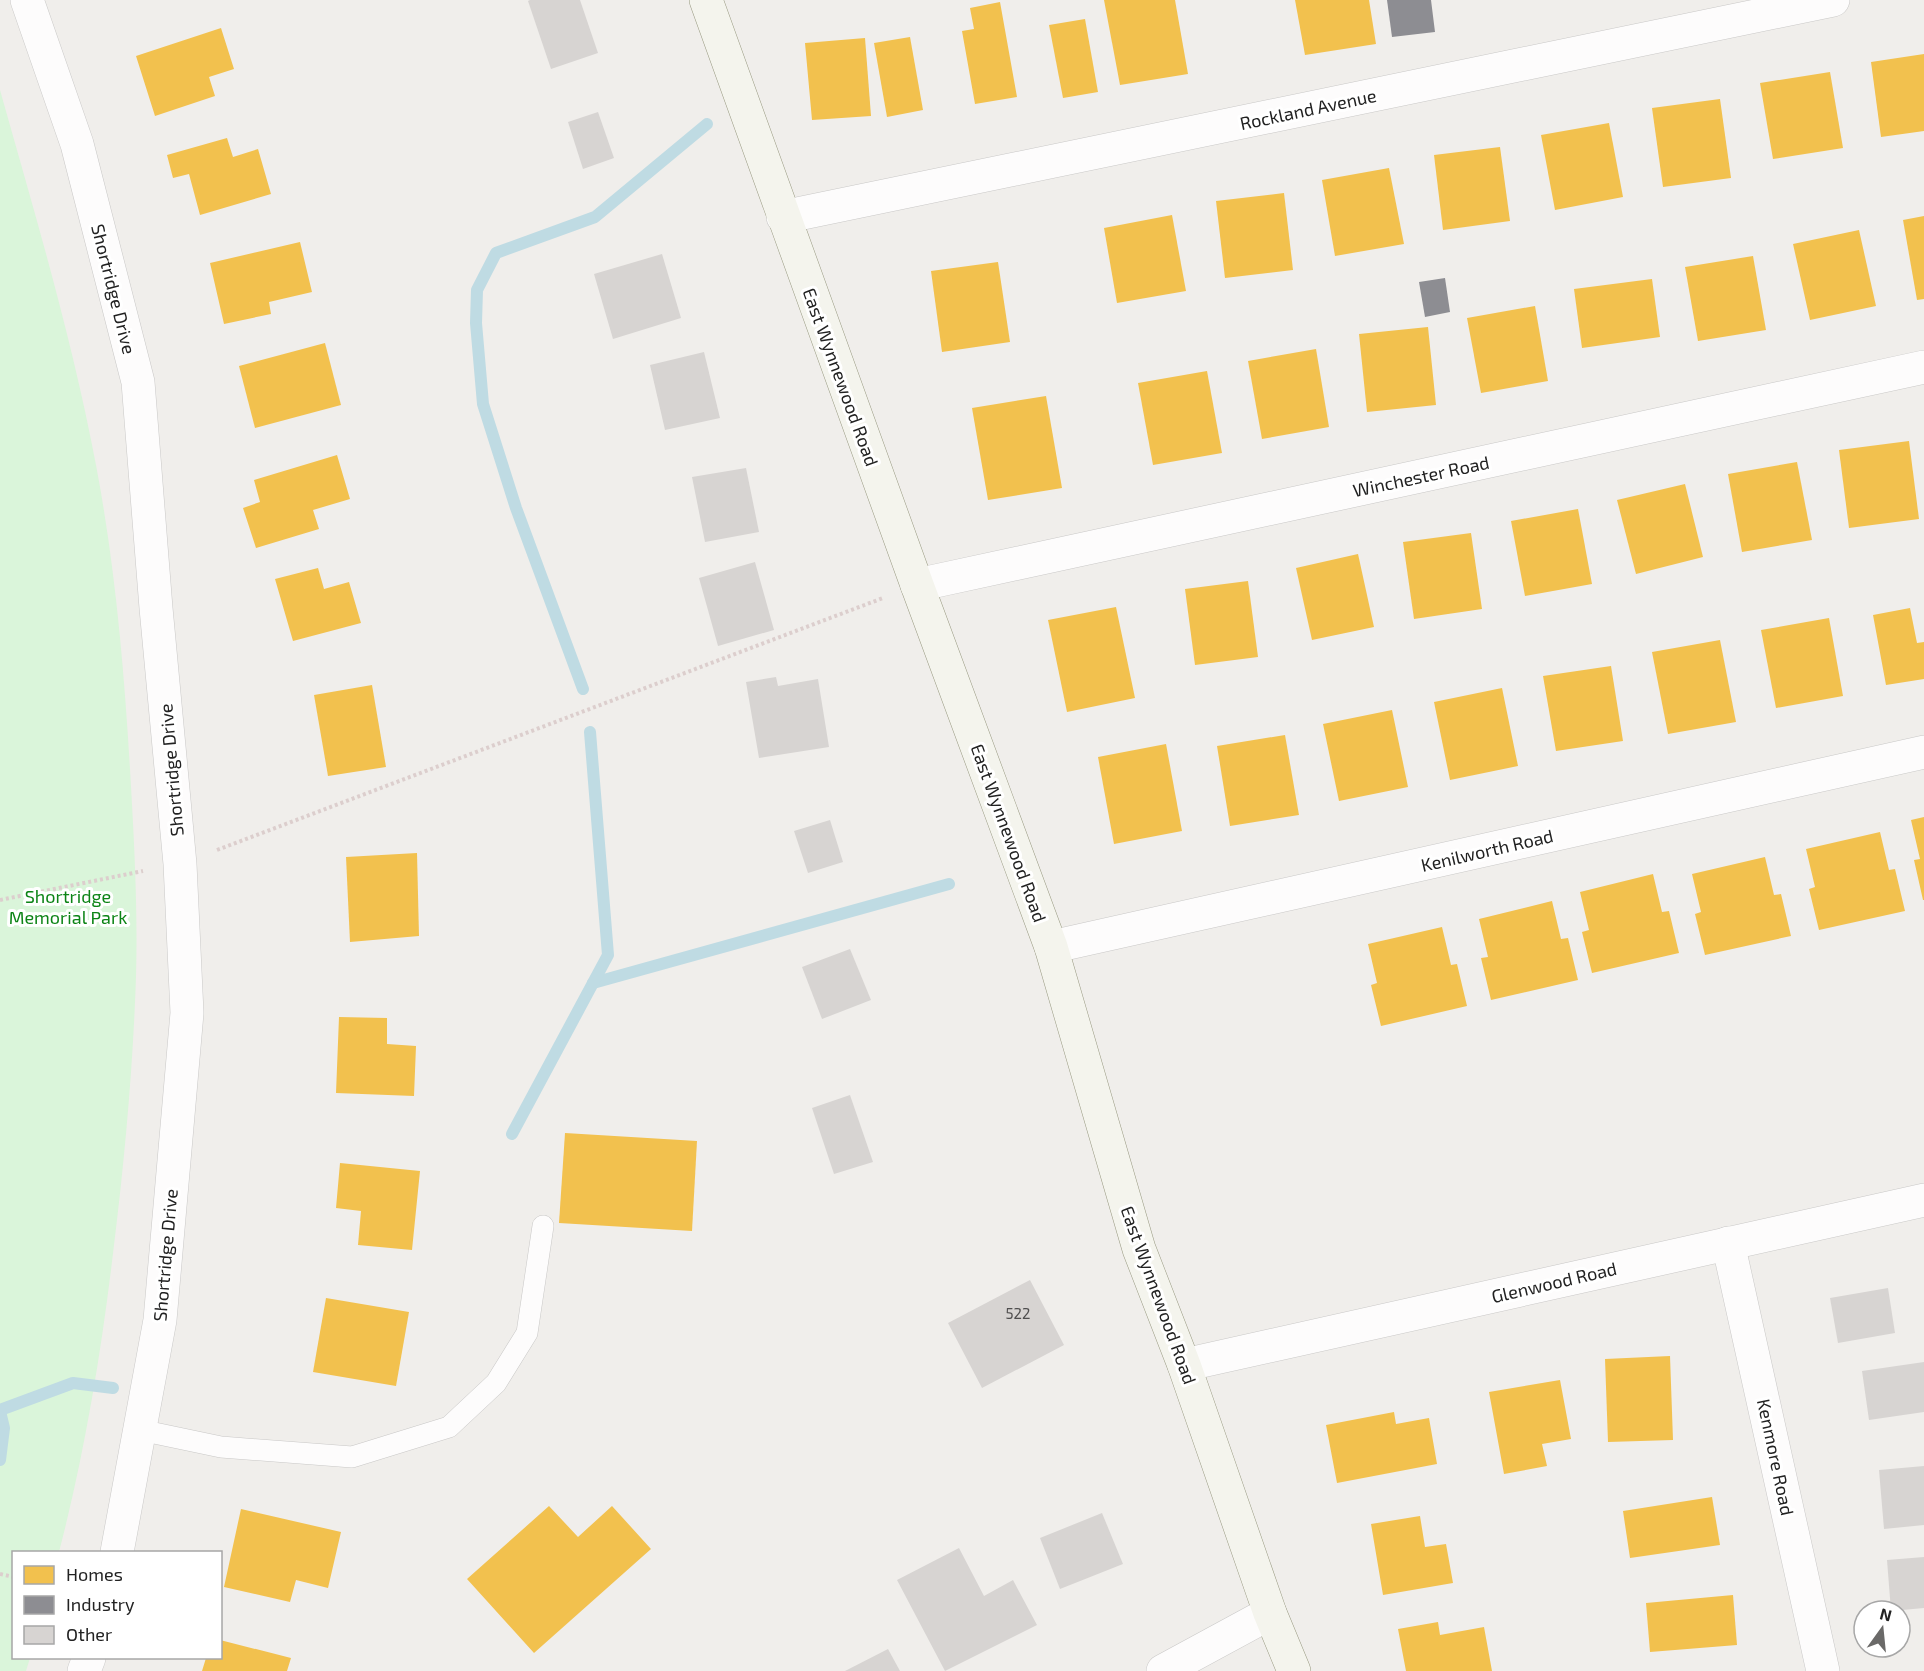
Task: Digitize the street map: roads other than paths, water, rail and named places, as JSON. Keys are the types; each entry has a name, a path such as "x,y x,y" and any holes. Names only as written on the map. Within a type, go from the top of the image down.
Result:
{"street":[{"name":"Shortridge Drive","path":"27,0 77,144 138,382 180,864 187,1013 160,1320 117,1551"},
{"name":"East Wynnewood Road","path":"706,0 917,585 1051,947 1139,1249 1184,1365 1270,1613 1294,1671"},
{"name":"Rockland Avenue","path":"783,217 1833,0"},
{"name":"Winchester Road","path":"917,585 1924,367"},
{"name":"Kenilworth Road","path":"1051,947 1924,752"},
{"name":"Glenwood Road","path":"1184,1365 1924,1200"},
{"name":"Kenmore Road","path":"1728,1243 1823,1671"},
{"path":"1163,1671 1270,1613"}],"lane":[{"path":"140,1430 221,1447 352,1457 449,1426 496,1383 527,1333 543,1226"}],"waterway":[{"path":"583,689 516,508 483,404 476,323 477,290 496,253 595,217 707,124"},
{"path":"512,1134 608,955 590,732"},
{"path":"593,983 949,884"},
{"path":"0,1410 73,1383 113,1388"},
{"path":"0,1411 4,1428 0,1460"}],"park label":[{"name":"Shortridge Memorial Park","path":"68,906"}]}
